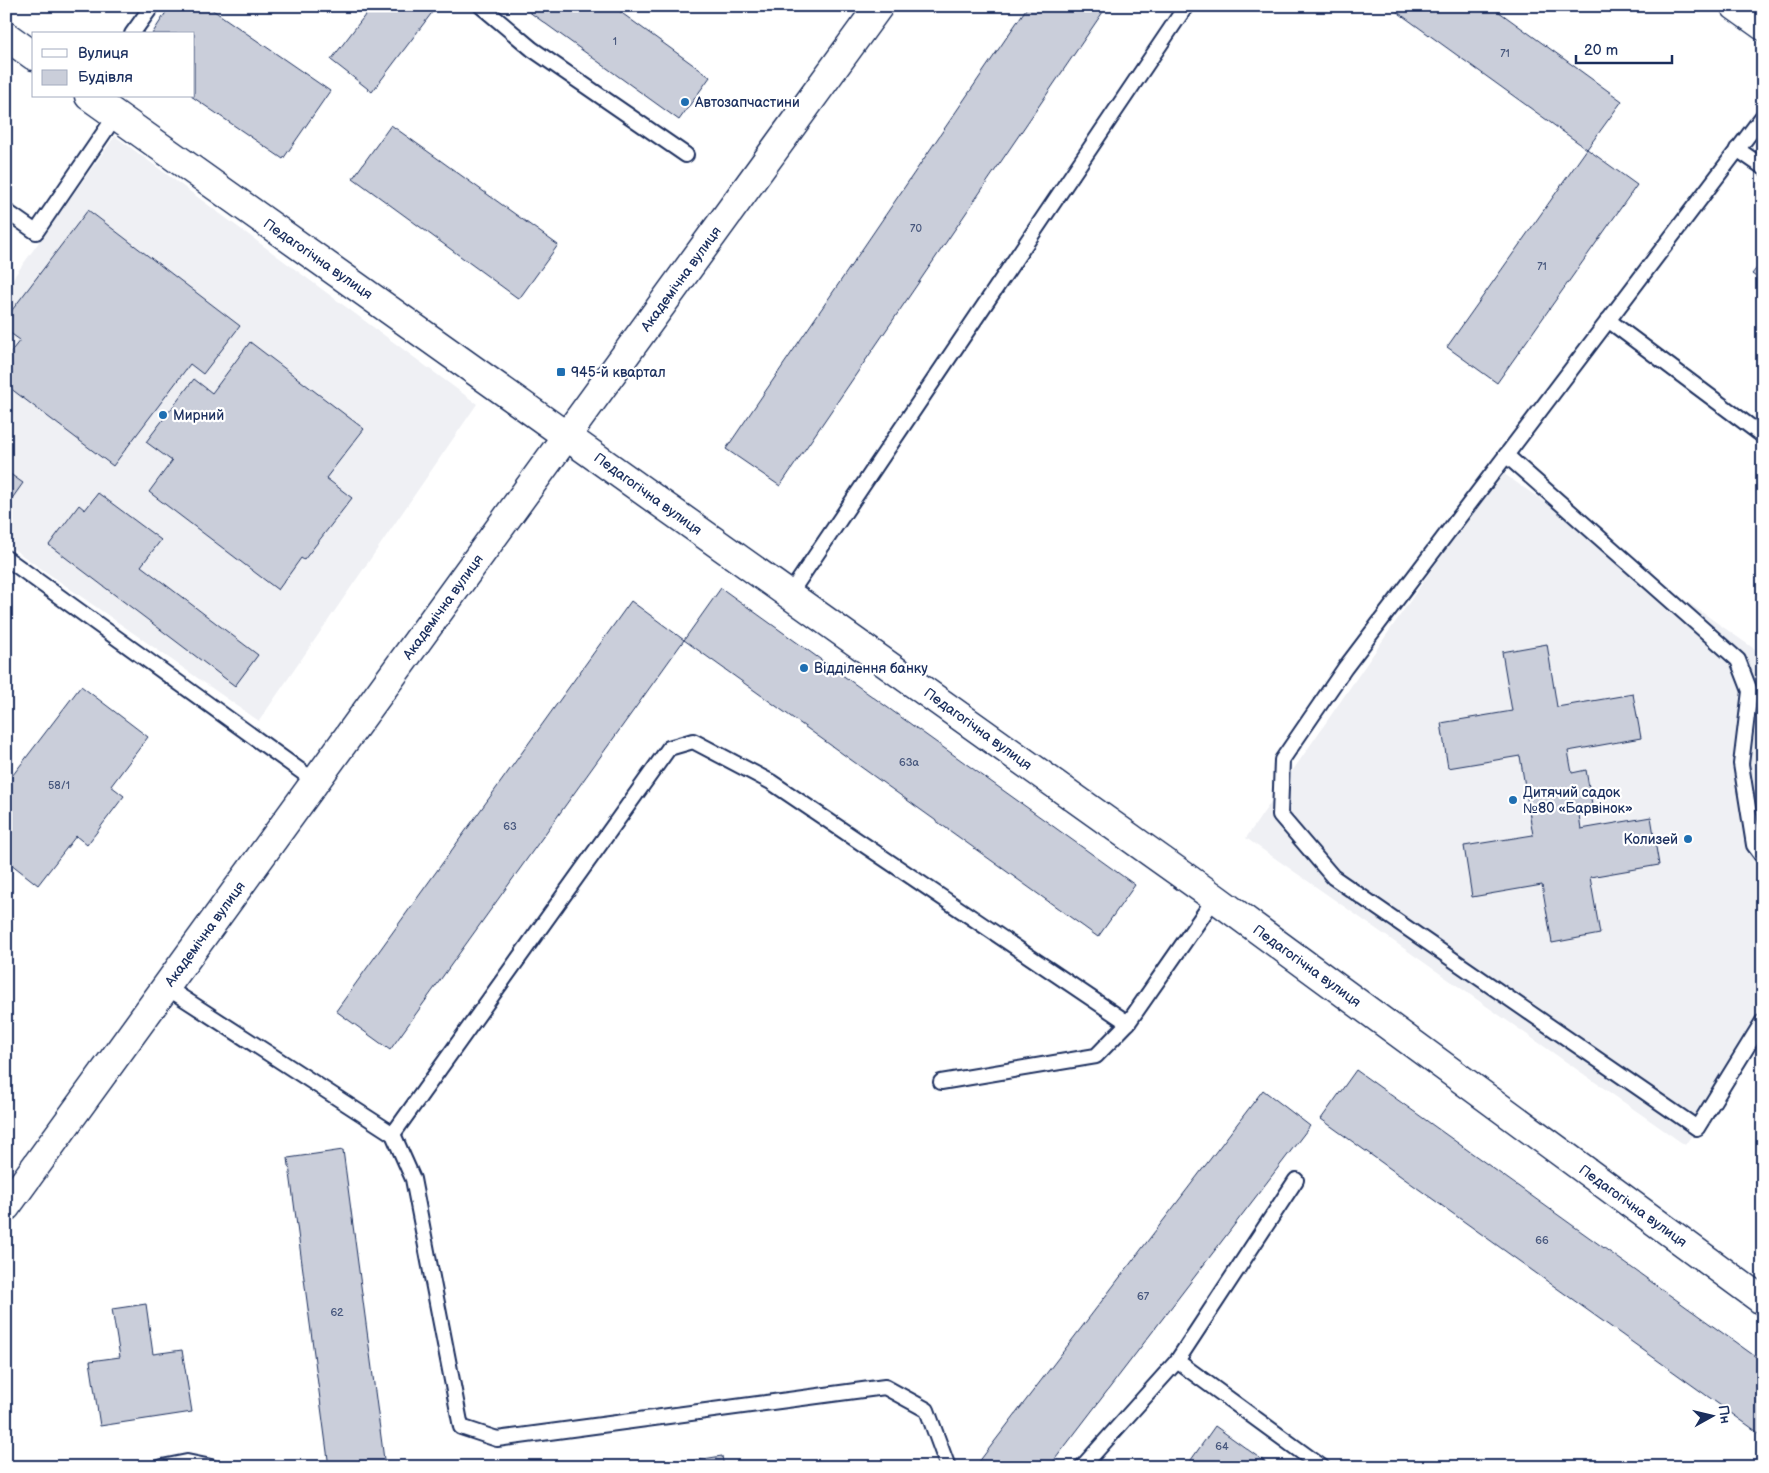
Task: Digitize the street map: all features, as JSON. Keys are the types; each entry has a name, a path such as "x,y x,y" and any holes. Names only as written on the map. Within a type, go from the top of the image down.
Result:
{"street":[{"name":"Академічна вулиця","path":"6,1207 879,6"},
{"path":"1736,6 1763,26"},
{"path":"6,36 32,55"},
{"name":"Педагогічна вулиця","path":"92,98 1215,898 1763,1301"}],"lane":[{"path":"133,32 152,6"},
{"path":"481,6 532,49 686,155"},
{"path":"789,595 1186,6"},
{"path":"6,211 36,232 116,116"},
{"path":"1763,116 1345,668 1282,760 1280,815 1333,877 1697,1128 1763,1021"},
{"path":"1738,149 1763,167"},
{"path":"1608,320 1763,436"},
{"path":"1506,455 1738,660 1750,691 1741,764 1754,845 1763,857"},
{"path":"6,558 316,782"},
{"path":"393,1134 669,748 693,740 770,782 1128,1023"},
{"path":"941,1082 1096,1056 1128,1023 1215,898"},
{"path":"166,987 393,1134 413,1179 461,1427 497,1440 885,1387 927,1410 948,1467"},
{"path":"1082,1467 1177,1361 1296,1180"},
{"path":"1177,1361 1322,1467"},
{"path":"162,1467 187,1462 211,1467"}],"shaded area":[{"path":"115,136 477,404 259,721 6,544 6,288"},
{"name":"Дитячий садок №80 «Барвінок»","path":"1500,471 1763,655 1763,787 1745,813 1763,826 1763,1033 1685,1145 1246,838"}],"building":[{"path":"170,6 207,6 330,91 283,159 194,98 195,32 153,32"},
{"path":"372,6 437,6 372,92 331,60"},
{"path":"521,6 612,6 710,77 679,120"},
{"path":"1028,6 1107,6 780,486 726,449"},
{"path":"1389,6 1491,6 1622,101 1587,149"},
{"path":"391,125 558,245 519,299 353,178"},
{"path":"1587,149 1637,185 1497,383 1447,347"},
{"path":"88,210 240,326 203,374 190,364 113,466 6,385 6,358 20,340 6,330 6,318"},
{"path":"1763,260 1763,282 1752,274"},
{"path":"250,342 364,429 326,478 352,498 304,560 301,558 278,590 149,492 172,461 146,442 194,379 212,393"},
{"path":"6,471 23,483 6,507"},
{"path":"98,493 161,540 141,566 258,655 235,686 49,545 79,505 85,510"},
{"path":"721,588 1135,885 1098,937 684,640"},
{"path":"631,601 684,640 390,1050 336,1011"},
{"path":"1547,644 1557,707 1633,694 1641,738 1568,751 1572,773 1586,770 1592,805 1578,808 1581,829 1651,817 1659,865 1590,877 1600,934 1552,943 1542,885 1472,897 1464,846 1533,835 1520,756 1448,768 1441,723 1512,711 1502,652"},
{"path":"81,686 148,737 111,786 124,796 87,845 76,836 38,885 6,860 6,784"},
{"path":"1356,1070 1763,1362 1763,1436 1321,1119"},
{"path":"1263,1090 1310,1126 1049,1467 975,1467"},
{"path":"343,1150 385,1467 329,1467 288,1158"},
{"path":"146,1304 153,1354 182,1350 192,1412 100,1426 90,1361 120,1357 112,1309"},
{"path":"1215,1426 1272,1467 1186,1467"},
{"path":"722,1456 724,1467 652,1467"}],"place":[{"name":"Автозапчастини","path":"685,102"},
{"name":"945-й квартал","path":"561,372"},
{"name":"Мирний","path":"163,415"},
{"name":"Відділення банку","path":"804,668"},
{"name":"Дитячий садок №80 «Барвінок»","path":"1513,800"},
{"name":"Колизей","path":"1688,839"}]}
